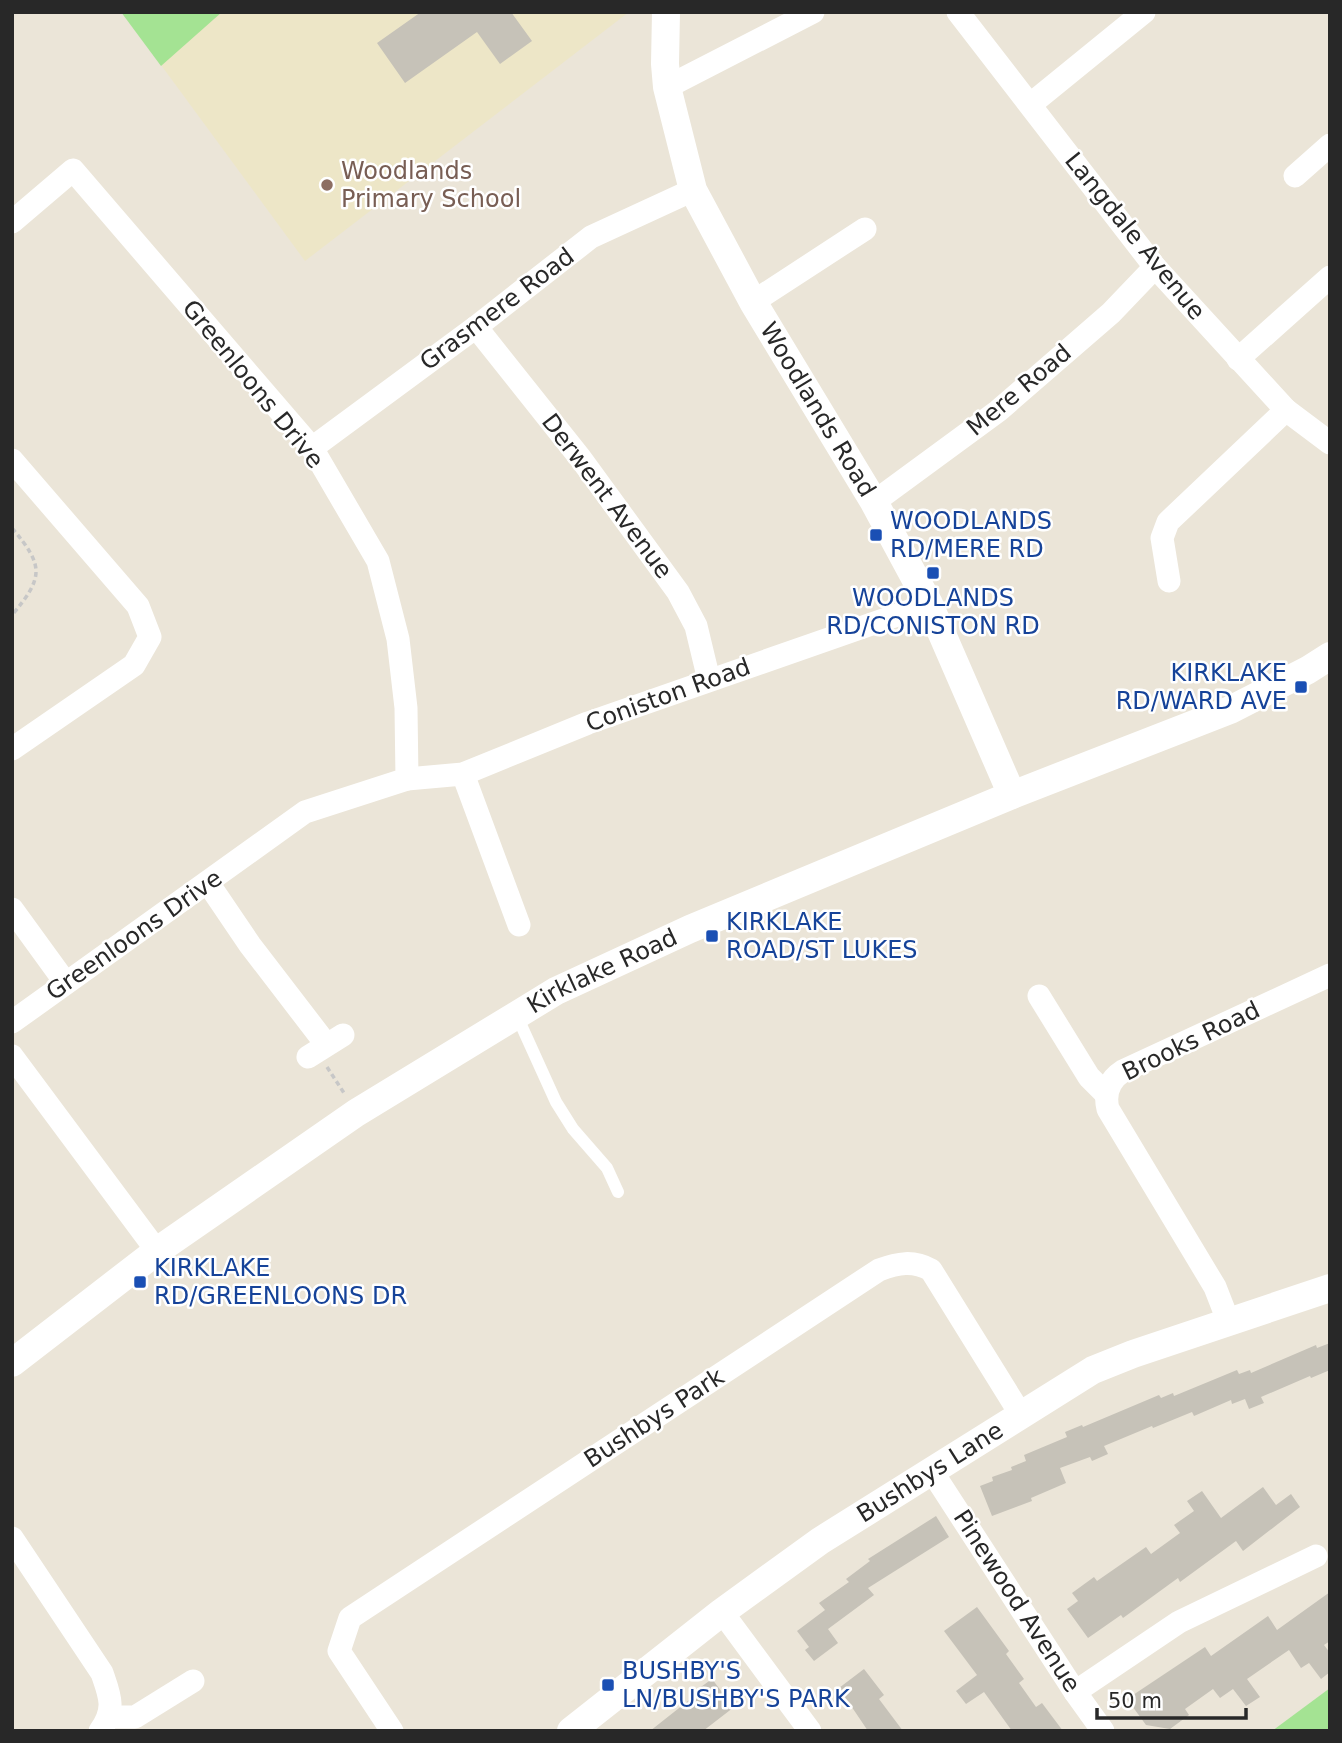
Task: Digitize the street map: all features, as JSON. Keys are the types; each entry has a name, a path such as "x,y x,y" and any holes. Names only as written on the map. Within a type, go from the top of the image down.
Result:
{"street":[{"name":"Woodlands Road","path":"666,12 667,87 693,190 753,302 874,502 929,604 1012,795"},
{"path":"667,87 813,12"},
{"name":"Langdale Avenue","path":"958,12 1155,267 1286,410 1330,443"},
{"path":"1031,104 1144,12"},
{"path":"1295,176 1330,146"},
{"name":"Greenloons Drive","path":"12,222 73,170 312,448 378,561 398,639 406,708 407,779 305,812 12,1022"},
{"name":"Grasmere Road","path":"312,448 476,327 591,237 693,190"},
{"path":"753,302 865,229"},
{"name":"Mere Road","path":"874,502 998,411 1111,313 1155,267"},
{"path":"1238,359 1330,277"},
{"name":"Derwent Avenue","path":"476,327 581,459 678,592 696,626 709,680"},
{"path":"1169,581 1162,538 1168,522 1286,410"},
{"path":"12,460 138,606 150,637 134,665 12,749"},
{"name":"Coniston Road","path":"407,779 463,774 588,723 929,604"},
{"name":"Kirklake Road","path":"12,1363 157,1251 356,1113 556,991 690,929 1012,795 1230,710 1330,656"},
{"path":"463,774 519,925"},
{"path":"208,883 323,1047"},
{"path":"12,909 65,982"},
{"name":"Brooks Road","path":"1230,1323 1215,1287 1111,1116 1106,1094 1112,1081 1123,1071 1330,975"},
{"path":"1039,996 1088,1077 1106,1094"},
{"path":"12,1056 157,1251"},
{"name":"Bushbys Park","path":"392,1731 339,1651 350,1618 879,1270 899,1263 920,1264 931,1270 1021,1415"},
{"name":"Bushbys Lane","path":"571,1731 722,1612 820,1541 1093,1370 1330,1288"},
{"name":"Pinewood Avenue","path":"931,1470 1075,1692 1104,1731"},
{"path":"12,1538 102,1673 110,1695 105,1724 135,1717 192,1681"},
{"path":"1075,1692 1179,1622 1316,1556"},
{"path":"722,1612 810,1731"}],"lane":[{"path":"516,1015 556,1102 573,1129 607,1168 618,1192"}],"path":[{"path":"12,528 32,552 36,570 33,590 12,615"},
{"path":"323,1047 356,1113"}],"shaded area":[{"name":"Woodlands Primary School","path":"122,12 629,12 305,261"}],"green space":[{"path":"121,12 222,12 161,66"},
{"path":"1330,1688 1330,1731 1272,1731"}],"building":[{"path":"421,12 511,12 532,41 500,64 477,32 405,83 377,43"},
{"path":"1330,1343 1330,1370 1261,1397 1264,1403 1249,1409 1245,1399 1232,1404 1231,1400 1194,1416 1192,1412 1153,1428 1152,1426 1104,1446 1108,1454 1092,1461 1090,1457 1060,1468 1066,1483 1031,1498 1032,1501 992,1516 980,1486 993,1481 992,1477 1012,1470 1011,1467 1026,1461 1024,1455 1067,1437 1065,1432 1159,1395 1161,1398 1173,1393 1174,1396 1237,1370 1239,1374 1250,1370 1251,1373 1316,1345 1317,1348"},
{"path":"1263,1487 1276,1505 1291,1494 1300,1507 1243,1551 1236,1541 1180,1582 1178,1578 1123,1618 1121,1615 1088,1638 1067,1609 1078,1601 1072,1593 1094,1577 1097,1581 1146,1547 1151,1554 1180,1533 1174,1525 1194,1511 1187,1501 1202,1491 1221,1518"},
{"path":"936,1516 949,1537 868,1588 874,1595 828,1629 838,1643 814,1661 805,1650 809,1647 797,1631 825,1610 819,1603 849,1582 846,1579 870,1561 868,1559"},
{"path":"1330,1592 1330,1641 1324,1645 1330,1653 1330,1672 1321,1679 1309,1663 1301,1668 1289,1650 1247,1679 1260,1697 1246,1706 1233,1689 1220,1698 1213,1689 1185,1709 1189,1715 1170,1729 1146,1725 1127,1699 1205,1647 1211,1656 1268,1616 1277,1630"},
{"path":"977,1607 1009,1651 1006,1654 1024,1679 1019,1683 1036,1707 1042,1703 1063,1731 1012,1731 984,1692 966,1704 956,1691 977,1675 944,1631"},
{"path":"864,1669 884,1695 879,1699 903,1731 868,1731 839,1688"},
{"path":"712,1679 725,1696 729,1693 738,1704 703,1731 650,1731 693,1697 691,1694"}],"place":[{"name":"Woodlands Primary School","path":"327,185"},
{"name":"WOODLANDS RD/MERE RD","path":"876,535"},
{"name":"WOODLANDS RD/CONISTON RD","path":"933,573"},
{"name":"KIRKLAKE RD/WARD AVE","path":"1301,687"},
{"name":"KIRKLAKE ROAD/ST LUKES","path":"712,936"},
{"name":"KIRKLAKE RD/GREENLOONS DR","path":"140,1282"},
{"name":"BUSHBY'S LN/BUSHBY'S PARK","path":"608,1685"}]}
